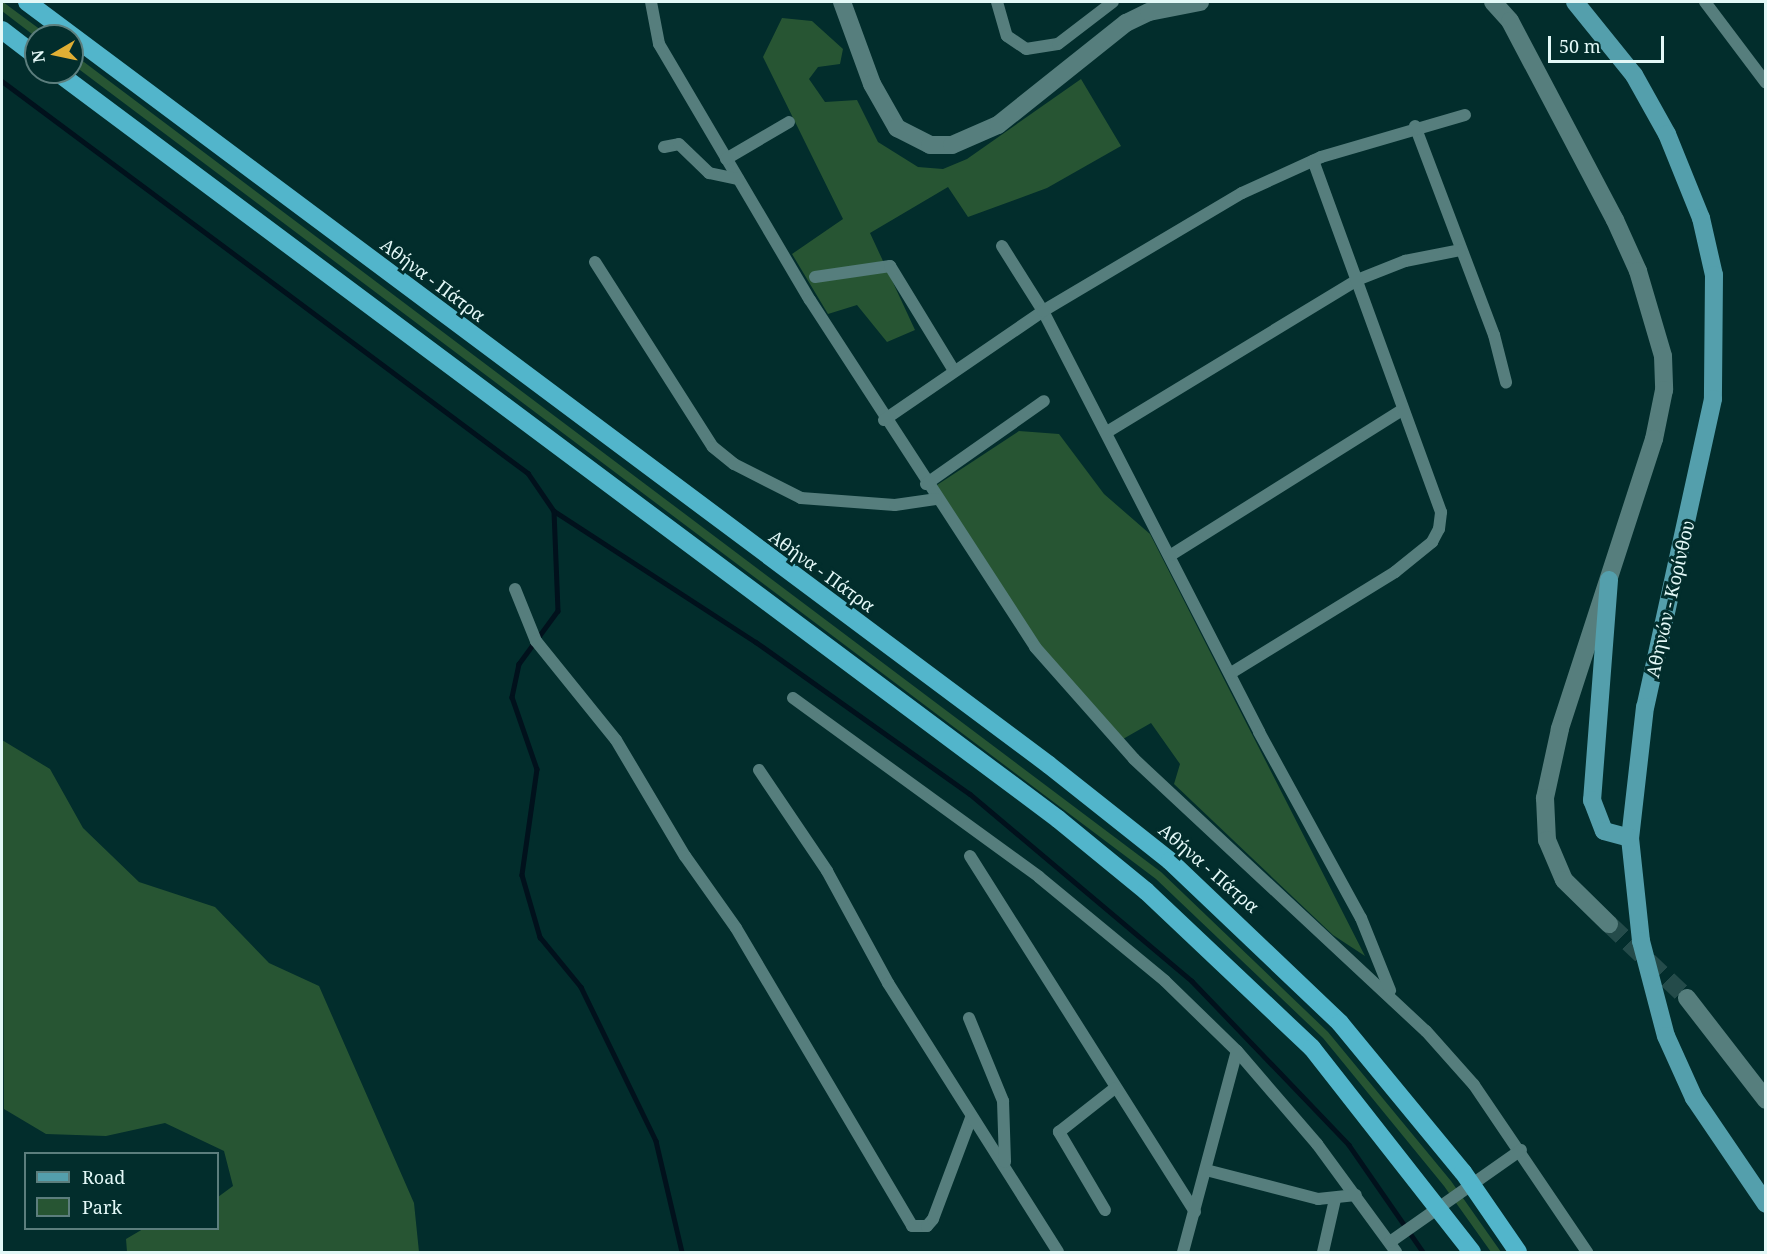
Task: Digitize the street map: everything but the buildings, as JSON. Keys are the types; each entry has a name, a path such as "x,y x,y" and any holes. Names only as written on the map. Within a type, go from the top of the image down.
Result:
{"highway":[{"name":"Αθήνα - Πάτρα","path":"27,2 1049,765 1185,873 1346,1030 1463,1172 1518,1252"},
{"path":"2,30 24,47"},
{"path":"73,84 1132,879 1203,940 1311,1048 1472,1252"}],"main road":[{"name":"Αθηνών - Κορίνθου","path":"1575,2 1634,75 1680,161 1701,218 1717,302 1708,432 1645,707 1630,838 1643,950 1666,1036 1694,1098 1766,1204"},
{"path":"1609,580 1592,800 1604,831 1630,838"}],"street":[{"path":"651,2 659,44 726,159 884,420 1035,647 1126,750 1392,994 1474,1085 1521,1150 1587,1252"},
{"path":"842,2 876,92 897,128 908,138 941,145 998,125 1126,23 1149,12 1200,2"},
{"path":"997,2 1007,36 1026,50 1058,44 1113,2"},
{"path":"1493,2 1510,21 1615,220 1661,346 1660,413 1560,729 1544,820 1564,880 1609,924"},
{"path":"1705,2 1766,83"},
{"path":"884,420 1042,311 1242,193 1312,161 1415,126 1466,115"},
{"path":"726,159 789,122"},
{"path":"1415,126 1506,382"},
{"path":"664,147 679,144 710,173 738,179"},
{"path":"1231,673 1395,572 1432,542 1441,512 1312,161"},
{"path":"1002,246 1042,311 1107,432 1361,918 1392,994"},
{"path":"1107,432 1357,280 1405,261 1460,250"},
{"path":"595,262 713,447 734,464 801,498 895,505 936,499"},
{"path":"815,277 890,266 954,371"},
{"path":"926,484 1044,401"},
{"path":"1171,555 1402,410"},
{"path":"515,589 536,641 616,740 685,856 736,928 912,1226 927,1226 933,1219 971,1118"},
{"path":"793,698 1101,925 1237,1051 1360,1200 1393,1247 1521,1150"},
{"path":"759,770 827,871 888,984 971,1118 1005,1162 1058,1252"},
{"path":"970,856 1194,1212"},
{"path":"1687,998 1766,1100"},
{"path":"969,1018 1003,1101 1005,1162"},
{"path":"1183,1252 1237,1051"},
{"path":"1105,1210 1059,1132 1115,1088"},
{"path":"1206,1170 1335,1199 1360,1200"},
{"path":"1323,1252 1335,1199"},
{"path":"1044,1252 1048,1238"}],"green space":[{"path":"3,2 33,24 24,24 24,28 2,11"},
{"path":"782,18 812,21 843,49 840,64 818,67 809,79 825,102 857,100 878,142 918,167 943,169 967,159 1081,79 1121,146 1047,188 968,217 948,187 870,233 915,330 887,342 857,305 828,314 792,254 843,219 763,57"},
{"path":"84,62 1161,872 1328,1032 1451,1181 1501,1252 1491,1252 1444,1186 1323,1038 1156,879 84,73"},
{"path":"1019,431 1059,434 1104,494 1150,534 1365,956 1333,935 1174,784 1180,764 1151,723 1123,739 1047,654 981,561 937,485"},
{"path":"2,740 50,769 83,828 139,882 215,907 269,963 319,986 414,1203 419,1252 127,1252 126,1239 141,1230 219,1230 219,1196 233,1186 224,1151 165,1123 106,1136 46,1134 4,1109"}],"waterway":[{"path":"2,81 528,473 554,511 756,642 970,794 1192,981 1349,1145 1423,1252"},
{"path":"554,511 558,611 519,664 512,697 537,769 522,875 540,937 581,987 656,1141 682,1252"}],"tunnel":[{"path":"1609,924 1687,998"}]}
